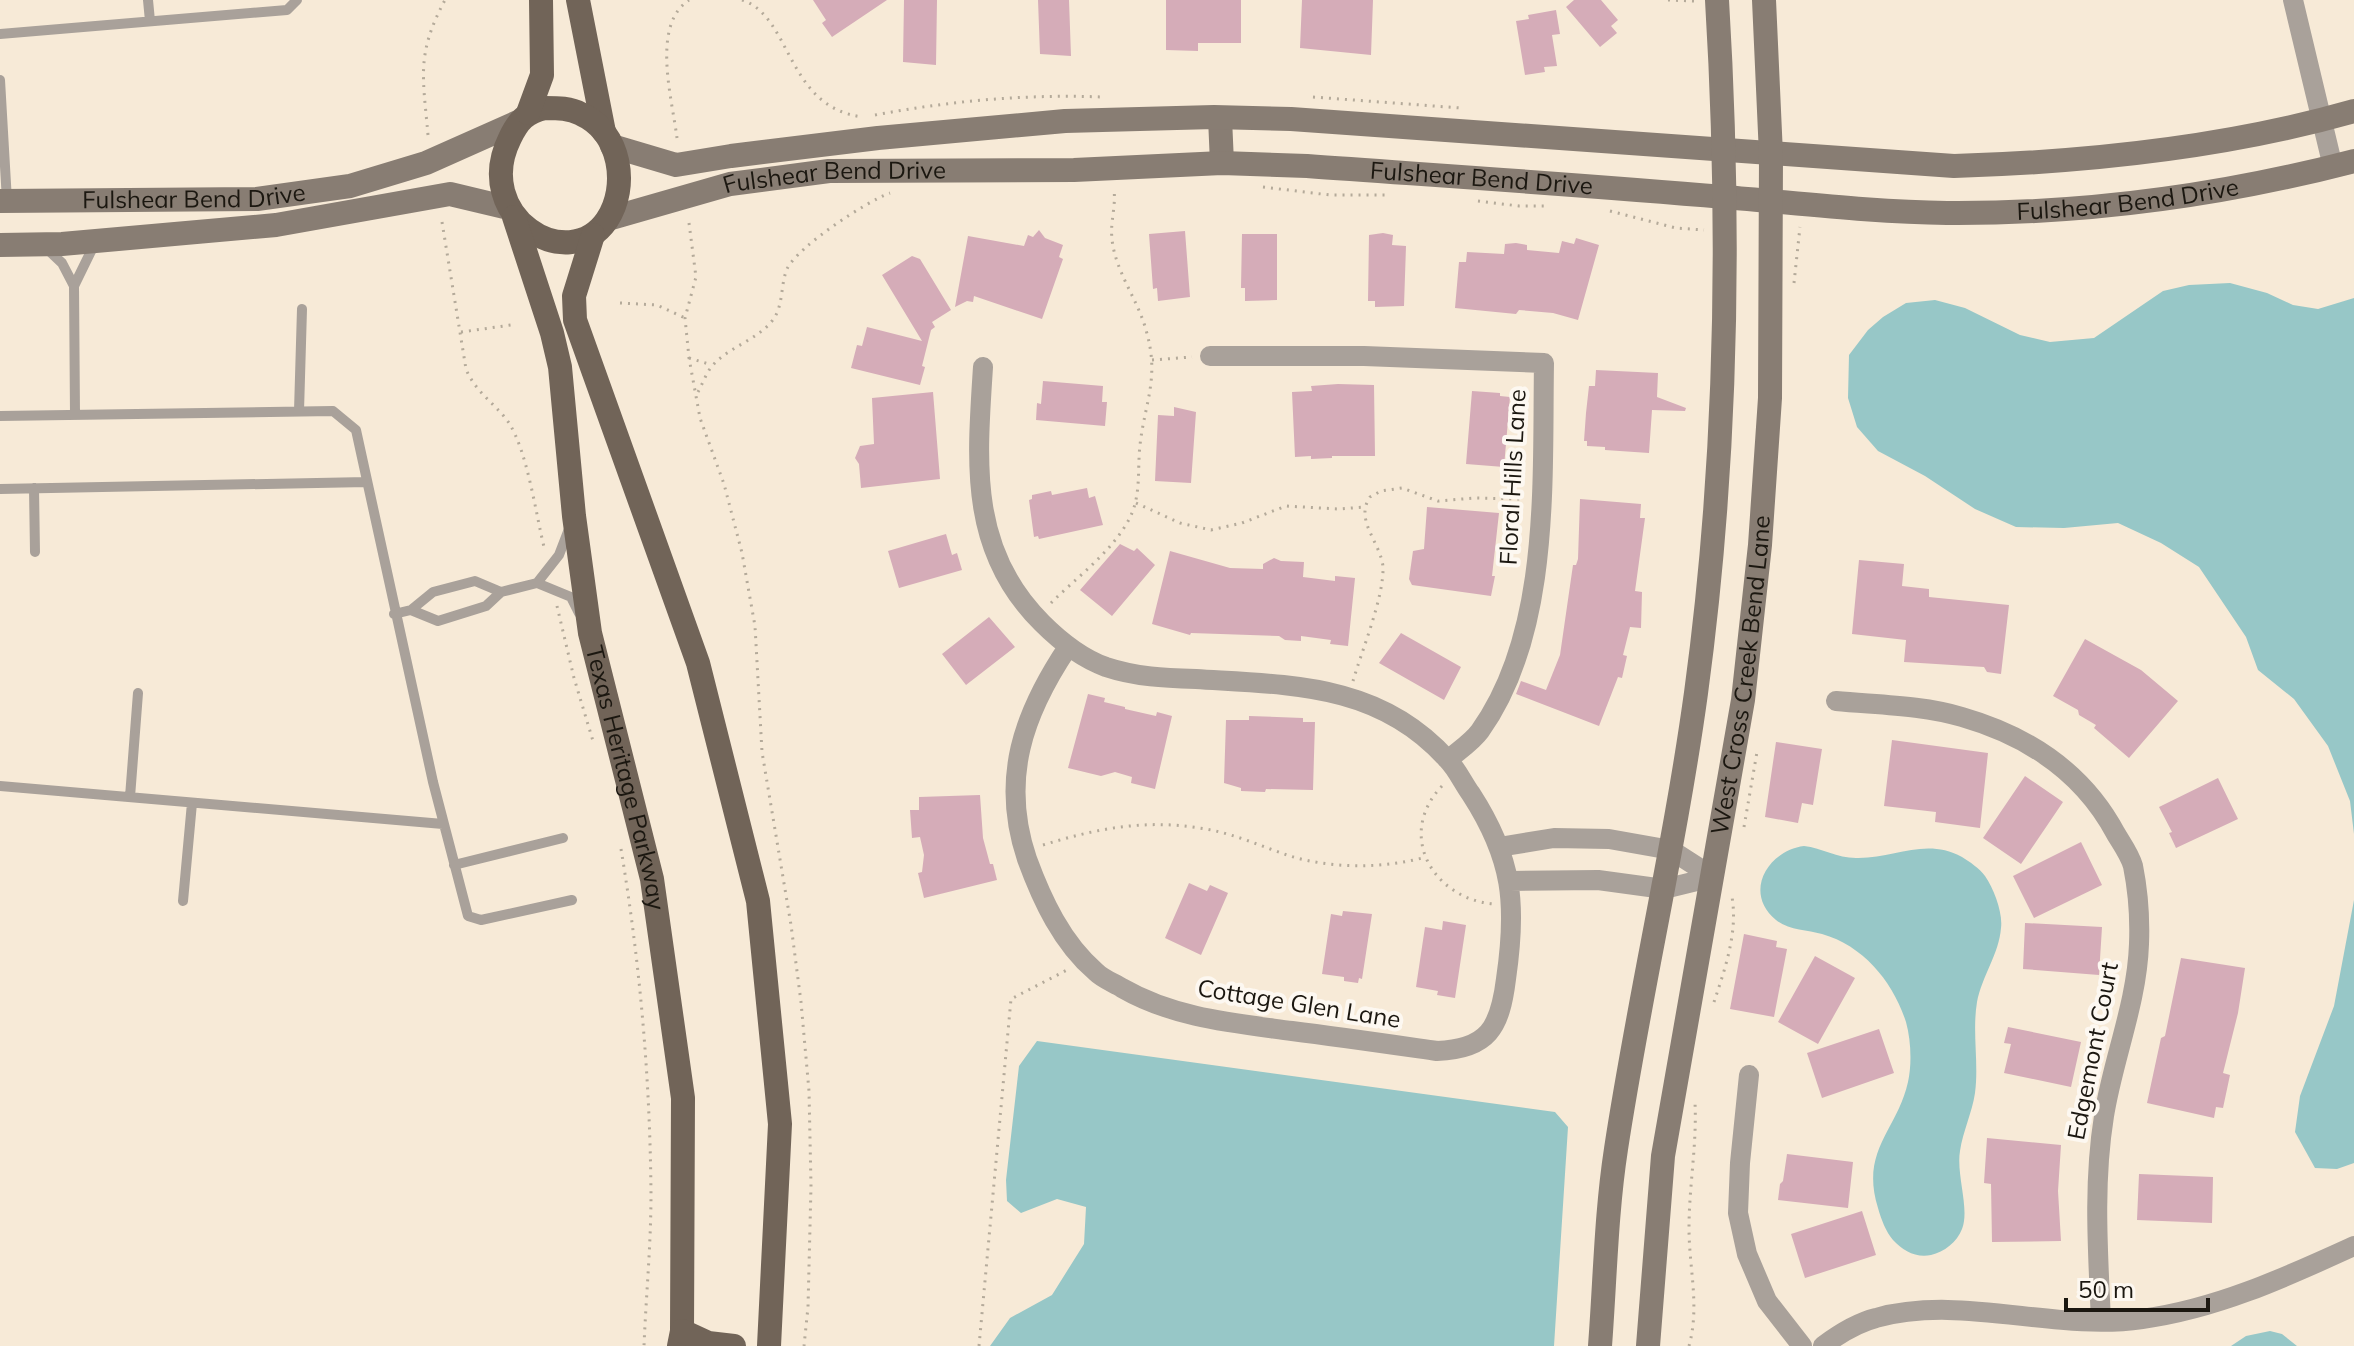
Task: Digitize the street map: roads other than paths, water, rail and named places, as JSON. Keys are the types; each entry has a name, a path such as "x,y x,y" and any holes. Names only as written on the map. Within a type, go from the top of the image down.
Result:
{"main road":[{"path":"541,0 542,75 523,118 505,148 499,176 502,193 512,213 542,236 560,242 575,242 601,227"},
{"path":"578,0 619,191 574,296 575,320 698,663 758,901 780,1124 770,1340 735,1346 681,1338"},
{"name":"West Cross Creek Bend Lane","path":"1648,1346 1663,1156 1743,700 1760,545 1770,398 1771,155 1768,33 1764,0"},
{"name":"West Cross Creek Bend Lane","path":"1600,1346 1616,1152 1671,850 1696,692 1711,547 1721,395 1724,151 1706,1"},
{"path":"523,118 545,108 572,110 584,115 608,139"},
{"name":"Fulshear Bend Drive","path":"608,139 676,165 878,138 1065,121 1291,119 1954,166 2030,163 2169,149 2354,111"},
{"name":"Fulshear Bend Drive","path":"4,201 257,199 350,186 426,163 523,118"},
{"path":"1220,118 1222,163"},
{"name":"Fulshear Bend Drive","path":"601,227 730,184 829,171 1074,170 1222,163 1322,167 1931,212 2063,210 2213,193 2343,164"},
{"name":"Fulshear Bend Drive","path":"0,245 276,225 450,194 512,213"},
{"name":"Texas Heritage Parkway","path":"512,213 552,333 560,367 574,516 590,633 652,879 683,1098 681,1338"}],"street":[{"path":"2293,0 2322,120 2343,164"},
{"name":"Floral Hills Lane","path":"1210,356 1364,356 1544,363 1541,501 1529,613 1517,661 1498,702 1453,767"},
{"path":"983,367 978,442 980,497 991,544 1014,587 1036,617 1068,647 1104,666 1145,677 1295,685 1349,696 1389,712 1419,733 1453,767 1499,847 1510,881 1598,880 1664,889 1713,877"},
{"name":"Cottage Glen Lane","path":"1068,647 1042,685 1017,759 1015,803 1024,850 1039,893 1066,939 1097,973 1144,1001 1195,1017 1437,1051 1461,1050 1478,1043 1493,1028 1503,1003 1511,947 1510,881"},
{"name":"Edgemont Court","path":"1836,701 1959,716 2001,729 2043,751 2083,785 2109,821 2132,863 2137,901 2134,988 2104,1115 2097,1183 2101,1321"},
{"path":"1499,847 1554,838 1609,839 1671,850 1713,877"},
{"path":"1749,1075 1738,1213 1747,1254 1767,1301 1802,1346"},
{"path":"1823,1346 1842,1332 1874,1318 1910,1311 1951,1311 2065,1322 2139,1320 2227,1299 2354,1246"}],"lane":[{"path":"148,0 150,21"},
{"path":"0,34 287,10 297,0"},
{"path":"0,80 4,201"},
{"path":"75,415 74,286 97,240"},
{"path":"42,244 62,263 74,286"},
{"path":"299,411 302,309"},
{"path":"0,416 333,411 356,430 394,614 468,916 481,920 572,900"},
{"path":"0,489 367,482"},
{"path":"34,488 35,552"},
{"path":"537,583 559,555 574,516"},
{"path":"394,614 411,610 433,592 475,581 501,592"},
{"path":"411,610 438,621 486,606 501,592 537,583 571,597 590,633"},
{"path":"130,797 138,693"},
{"path":"0,786 443,824"},
{"path":"183,901 192,803"},
{"path":"454,865 563,838"}],"water":[{"path":"2230,283 2267,293 2293,305 2318,309 2354,298 2354,834 2350,801 2328,746 2294,699 2258,670 2246,637 2199,567 2161,543 2118,523 2064,528 2016,527 1975,509 1925,476 1878,451 1857,427 1848,398 1849,355 1868,330 1906,303 1935,300 1965,308 2020,335 2050,342 2094,338 2163,291 2189,285"},
{"path":"1804,846 1856,858 1922,849 1948,851 1980,870 1997,901 2001,915 2000,938 1977,1002 1975,1093 1959,1160 1964,1221 1960,1234 1936,1254 1915,1254 1893,1240 1882,1221 1874,1188 1877,1156 1903,1099 1909,1075 1909,1036 1900,1007 1885,980 1864,957 1837,940 1781,923 1766,909 1761,898 1761,886 1770,864 1779,856"},
{"path":"2354,900 2354,1163 2337,1169 2315,1168 2295,1132 2300,1096 2334,1006"},
{"path":"1037,1041 1555,1112 1568,1127 1554,1346 990,1346 1010,1318 1052,1295 1084,1244 1086,1207 1057,1199 1021,1213 1007,1201 1006,1180 1019,1066"},
{"path":"2270,1331 2282,1334 2297,1346 2231,1346 2246,1336"}]}
